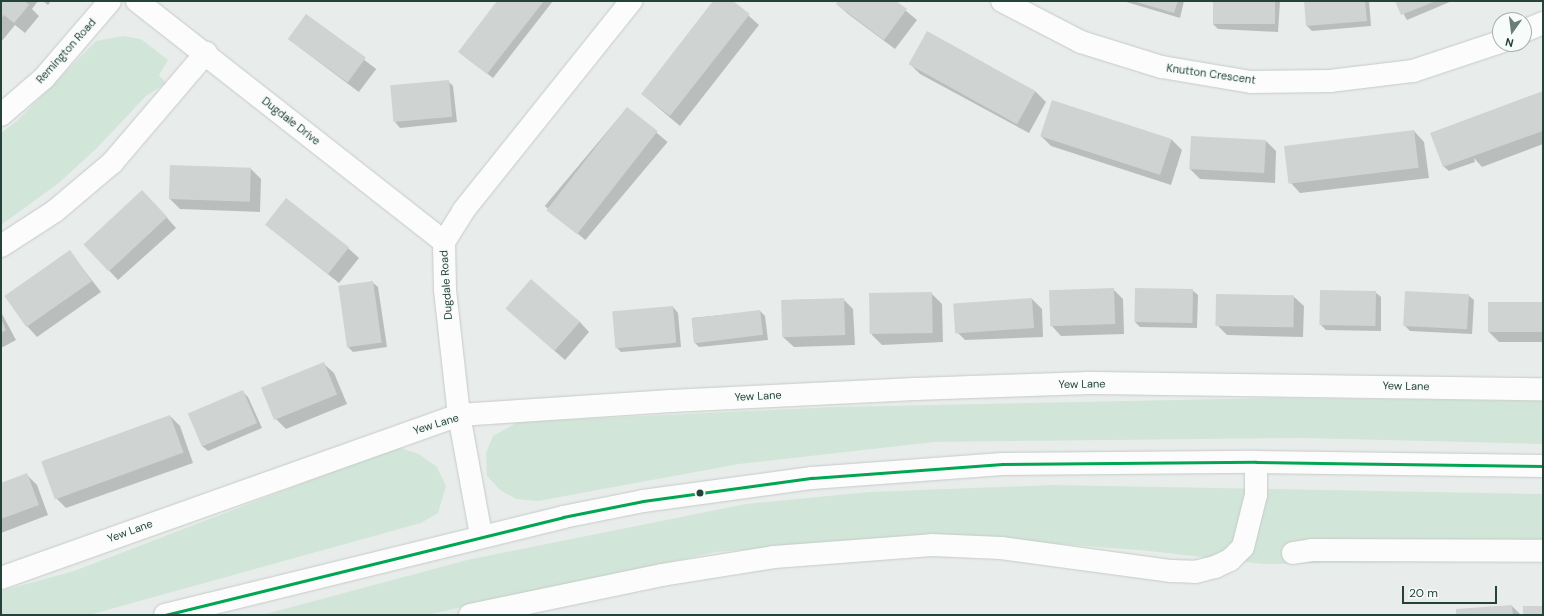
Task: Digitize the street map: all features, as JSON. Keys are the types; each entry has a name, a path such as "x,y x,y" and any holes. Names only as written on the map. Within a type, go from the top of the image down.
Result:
{"street":[{"name":"Remington Road","path":"1,115 44,78 110,1"},
{"name":"Dugdale Drive","path":"137,1 206,53 444,242"},
{"name":"Dugdale Road","path":"481,535 459,415 445,290 444,242 463,211 631,1"},
{"name":"Knutton Crescent","path":"1002,1 1081,42 1162,67 1251,82 1330,82 1413,71 1492,45"},
{"path":"1532,28 1543,23"},
{"path":"1,246 55,211 112,163 206,53"},
{"name":"Yew Lane","path":"1,578 459,415 671,401 915,388 1089,383 1543,389"},
{"path":"470,615 662,575 774,557 932,545 1001,548 1171,571 1195,572 1215,567 1230,560 1243,547 1256,495 1256,462"},
{"path":"165,615 481,535 644,501 812,478 1002,464 1256,462 1543,466"},
{"path":"1293,553 1312,550 1543,551"}],"green space":[{"path":"123,36 141,39 168,60 159,75 166,83 146,96 96,149 60,182 1,225 1,133 17,121 96,41"},
{"path":"1273,398 1543,401 1543,444 1303,438 934,442 739,464 538,501 516,499 500,490 487,476 486,453 493,436 518,422 835,407"},
{"path":"397,447 419,454 437,467 446,486 438,513 421,523 89,615 1,615 1,591 74,571"},
{"path":"1053,485 1543,494 1543,560 1263,564 1149,551 933,534 716,552 426,615 262,615 467,560 746,504 869,492"}],"building":[{"path":"1,1 25,1 29,5 14,23 4,15 1,19"},
{"path":"497,1 544,1 487,74 458,52"},
{"path":"713,1 733,1 750,14 670,116 641,94"},
{"path":"838,1 896,1 907,9 884,40 836,4"},
{"path":"1133,1 1178,1 1174,13"},
{"path":"1213,1 1275,1 1275,24 1213,24"},
{"path":"1304,1 1365,1 1367,21 1306,26"},
{"path":"1395,1 1436,1 1401,15"},
{"path":"306,14 366,57 348,83 288,39"},
{"path":"927,31 1035,91 1017,124 909,64"},
{"path":"449,80 452,117 393,122 390,85"},
{"path":"1543,91 1543,131 1443,167 1430,133"},
{"path":"1052,100 1172,139 1160,175 1040,136"},
{"path":"627,107 658,131 577,234 546,210"},
{"path":"1414,130 1419,168 1289,184 1284,146"},
{"path":"1191,136 1266,140 1264,173 1189,169"},
{"path":"170,165 251,168 250,202 169,199"},
{"path":"142,190 167,217 109,272 83,245"},
{"path":"286,198 349,247 328,274 265,225"},
{"path":"70,250 92,281 26,327 4,296"},
{"path":"531,279 580,322 554,351 505,308"},
{"path":"373,281 382,342 347,347 338,286"},
{"path":"1114,288 1115,324 1050,326 1049,290"},
{"path":"1135,288 1193,289 1192,323 1134,322"},
{"path":"1320,290 1376,291 1375,326 1319,325"},
{"path":"1405,291 1469,294 1467,329 1403,326"},
{"path":"932,292 933,333 870,334 869,293"},
{"path":"1216,294 1294,295 1293,327 1215,326"},
{"path":"844,298 845,335 782,337 781,300"},
{"path":"1032,298 1034,328 955,333 953,304"},
{"path":"1488,302 1543,302 1543,332 1488,332"},
{"path":"673,306 676,343 615,348 612,311"},
{"path":"760,310 763,335 695,343 692,318"},
{"path":"1,319 6,330 1,333"},
{"path":"324,362 337,394 274,420 261,387"},
{"path":"243,390 257,423 202,447 188,413"},
{"path":"170,415 184,453 55,499 41,462"},
{"path":"27,473 39,505 1,519 1,483"},
{"path":"1512,605 1513,615 1456,615 1456,609"},
{"path":"1523,606 1543,606 1543,615 1523,615"}],"transit line":[{"name":"20","path":"165,615 563,517 643,501 812,478 1002,464 1256,462 1543,466"}]}
